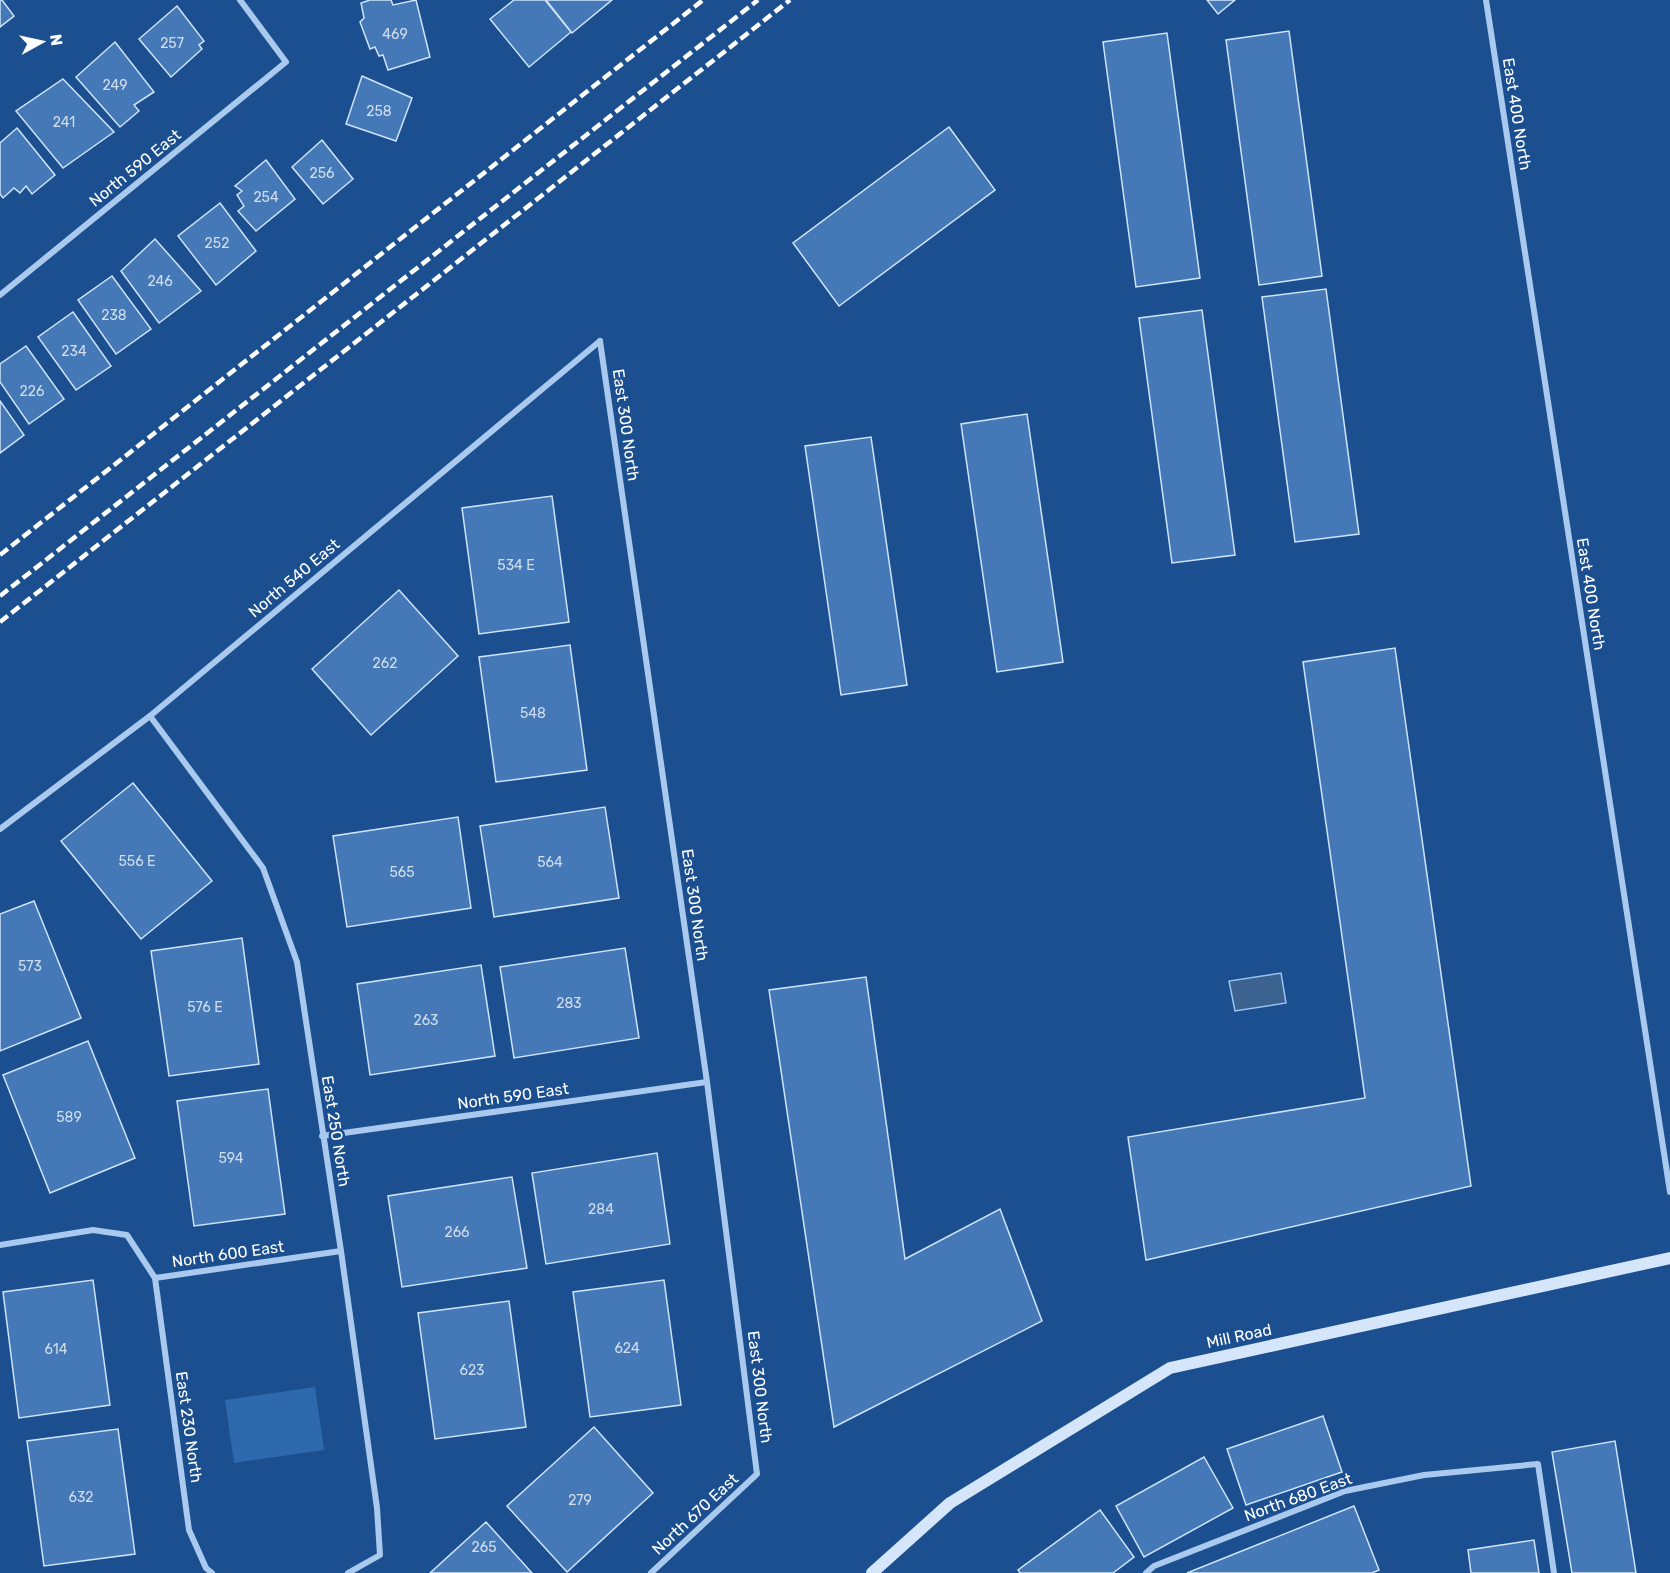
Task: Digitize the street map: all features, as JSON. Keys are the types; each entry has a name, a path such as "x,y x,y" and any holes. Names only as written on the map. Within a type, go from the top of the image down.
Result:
{"main road":[{"name":"Mill Road","path":"872,1573 950,1503 1170,1368 1670,1258"}],"street":[{"name":"North 590 East","path":"0,295 286,62 240,0"},
{"name":"East 400 North","path":"1486,0 1670,1192"},
{"name":"North 540 East","path":"0,829 150,716 600,341"},
{"name":"East 300 North","path":"600,341 707,1082 757,1474"},
{"name":"East 250 North","path":"150,716 263,868 297,962 377,1508 380,1556 348,1573"},
{"name":"North 590 East","path":"322,1136 707,1082"},
{"name":"North 600 East","path":"0,1245 93,1230 127,1235 155,1278 341,1251"},
{"name":"East 230 North","path":"155,1278 189,1530 206,1568 212,1573"},
{"name":"North 680 East","path":"1146,1573 1154,1566 1344,1491 1424,1474 1538,1464 1554,1573"},
{"name":"North 670 East","path":"651,1573 757,1474"}],"shaded area":[{"path":"1281,973 1286,1003 1235,1011 1229,981"},
{"path":"315,1387 324,1450 234,1463 225,1400"}],"building":[{"path":"0,0 14,16 0,27"},
{"path":"370,0 391,0 393,5 416,0 430,57 388,70 383,55 379,56 375,47 370,49 360,22 364,18 361,3"},
{"path":"514,0 545,0 571,32 529,67 490,19"},
{"path":"546,0 612,0 572,33"},
{"path":"1207,0 1235,0 1218,14"},
{"path":"177,6 204,41 199,45 202,49 171,77 139,39"},
{"path":"1289,31 1322,276 1259,285 1226,40"},
{"path":"1167,33 1200,278 1136,287 1103,42"},
{"path":"115,42 154,92 134,105 139,111 120,127 76,77"},
{"path":"362,76 412,98 396,141 346,124"},
{"path":"63,79 114,132 63,168 16,111"},
{"path":"949,127 995,190 839,306 793,243"},
{"path":"17,128 55,175 32,194 26,186 20,193 14,188 3,198 0,194 0,143"},
{"path":"322,140 353,179 323,204 292,167"},
{"path":"266,160 295,199 256,231 238,211 244,206 237,195 242,191 235,186"},
{"path":"220,203 256,251 216,285 178,236"},
{"path":"155,239 201,291 159,323 121,271"},
{"path":"112,276 151,329 116,354 78,300"},
{"path":"1326,289 1359,534 1295,542 1262,297"},
{"path":"1202,310 1235,555 1172,563 1139,318"},
{"path":"73,312 111,366 76,390 38,337"},
{"path":"26,346 64,399 29,424 0,382 0,364"},
{"path":"0,401 24,435 0,453"},
{"path":"1027,414 1063,662 997,672 961,424"},
{"path":"871,437 907,685 841,695 805,446"},
{"path":"552,496 569,622 479,634 462,508"},
{"path":"399,590 458,656 371,735 312,669"},
{"path":"570,645 587,770 496,782 479,657"},
{"path":"1395,648 1471,1186 1146,1260 1128,1137 1365,1098 1303,662"},
{"path":"133,783 212,881 141,939 61,841"},
{"path":"605,807 619,898 494,917 480,826"},
{"path":"458,817 471,908 347,927 333,836"},
{"path":"34,901 81,1018 0,1051 0,914"},
{"path":"242,938 259,1064 169,1076 151,951"},
{"path":"625,948 639,1038 514,1058 500,967"},
{"path":"481,965 495,1056 370,1075 357,984"},
{"path":"866,977 905,1259 1000,1209 1042,1321 834,1427 769,990"},
{"path":"88,1041 135,1158 50,1193 3,1075"},
{"path":"268,1089 285,1214 194,1226 177,1101"},
{"path":"657,1153 670,1244 546,1264 532,1173"},
{"path":"512,1177 527,1268 402,1287 388,1196"},
{"path":"93,1280 110,1405 19,1418 3,1292"},
{"path":"664,1280 681,1405 590,1417 573,1292"},
{"path":"509,1301 526,1427 435,1439 418,1313"},
{"path":"1323,1416 1342,1472 1246,1505 1227,1449"},
{"path":"594,1427 653,1493 567,1572 507,1506"},
{"path":"118,1429 135,1554 44,1566 27,1441"},
{"path":"1615,1441 1636,1573 1572,1573 1552,1452"},
{"path":"1204,1457 1233,1508 1144,1557 1116,1506"},
{"path":"1354,1506 1379,1570 1372,1573 1187,1573"},
{"path":"1100,1510 1134,1557 1113,1573 1020,1573 1018,1570"},
{"path":"486,1522 532,1573 430,1573"},
{"path":"1534,1540 1539,1573 1471,1573 1468,1550"}],"railway":[{"path":"0,555 703,0"},
{"path":"0,596 758,0"},
{"path":"0,622 790,0"}]}
